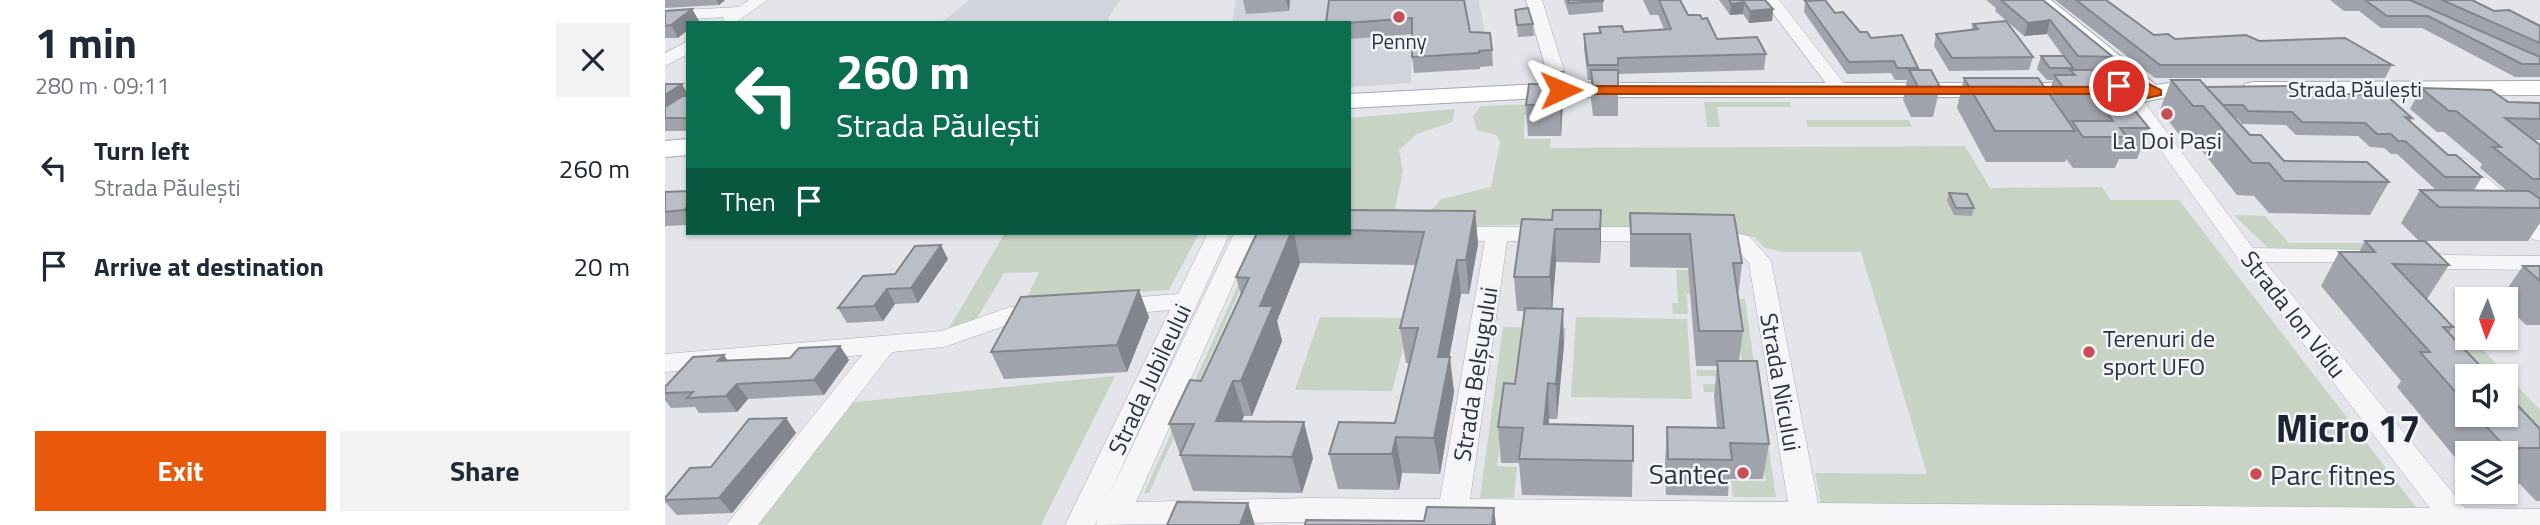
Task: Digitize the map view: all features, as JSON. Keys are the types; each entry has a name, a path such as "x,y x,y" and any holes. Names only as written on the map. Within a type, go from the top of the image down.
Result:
{"main road":[{"path":"2038,0 2115,60 2136,90"},
{"name":"Strada Păulești","path":"2225,89 2540,88"},
{"path":"1351,105 1387,99 1561,90 2198,90"},
{"path":"665,149 686,147"}],"street":[{"path":"727,21 760,0"},
{"path":"1534,0 1561,90"},
{"path":"1771,0 1840,90"},
{"path":"665,16 743,11"},
{"path":"665,61 686,47"},
{"path":"2372,89 2390,105"},
{"name":"Strada Ion Vidu","path":"2136,90 2247,255 2459,523"},
{"path":"2440,148 2540,234"},
{"path":"1422,234 1497,235"},
{"name":"Strada Nicului","path":"1497,235 1708,234 1741,240 1760,261 1805,514"},
{"name":"Strada Jubileului","path":"1099,517 1186,301 1218,235"},
{"name":"Strada Jubileului","path":"1099,517 1244,235"},
{"name":"Strada Belșugului","path":"1453,513 1497,235"},
{"path":"2247,255 2415,255 2430,261 2445,262 2540,263"},
{"path":"1091,309 1186,301"},
{"path":"665,363 944,339 1010,315 1064,311"},
{"path":"741,525 885,343"},
{"path":"1099,517 1309,510 1453,513 1573,520 1805,514 2459,523 2540,521"}],"shaded area":[{"path":"970,0 1120,0 1109,21 943,21"},
{"path":"1236,0 1479,0 1485,34 1412,40 1411,83 1351,87 1351,21 1232,21"}],"green space":[{"path":"1704,102 1790,102 1791,107 1717,107 1720,127 1707,127"},
{"path":"1538,104 1539,113 1524,115 1524,139 1551,139 1550,148 1965,146 1990,188 2102,187 2111,200 2179,200 2426,520 1822,508 1815,473 1927,474 1861,252 1782,252 1765,248 1754,237 1708,230 1549,228 1547,224 1431,227 1427,215 1441,199 1491,187 1500,142 1496,135 1477,130 1473,116 1481,106"},
{"path":"1455,109 1452,122 1417,134 1399,150 1403,171 1395,208 1407,211 1351,225 1351,118"},
{"path":"1806,120 1909,120 1912,127 1808,127"},
{"path":"2234,215 2265,216 2289,243 2388,243 2396,252 2279,251 2268,248"},
{"path":"1004,235 1198,235 1169,290 1080,296 1021,310 1039,272 1004,273 973,325 945,335"},
{"path":"1255,248 1259,248 1149,493 1144,493"},
{"path":"1676,270 1695,270 1697,294 1687,294 1688,314 1673,314 1672,303 1678,303"},
{"path":"1734,299 1745,299 1756,377 1697,376 1696,370 1743,370"},
{"path":"1320,317 1411,318 1392,391 1295,390"},
{"path":"1576,317 1687,319 1692,399 1571,397"},
{"path":"2414,324 2455,325 2455,350 2483,350 2497,364 2455,364"},
{"path":"1503,327 1566,328 1565,341 1523,341 1514,415 1504,416 1497,466 1517,467 1514,498 1480,498"},
{"path":"1115,376 1041,525 750,525 845,403"},
{"path":"1703,384 1759,385 1776,497 1733,497 1731,481 1766,481 1753,393 1704,392"},
{"path":"2518,387 2540,410 2540,441 2518,424"}],"building":[{"path":"1329,0 1464,0 1470,32 1490,33 1492,50 1412,57 1412,18 1351,23 1326,21"},
{"path":"1568,0 1603,0 1603,1 1569,3"},
{"path":"1659,0 1680,0 1688,15 1707,18 1717,39 1757,37 1766,54 1618,58 1618,65 1588,65 1584,34 1601,33 1599,27 1622,26 1624,32 1671,29"},
{"path":"1729,0 1765,0 1773,9 1750,11 1744,2 1731,4"},
{"path":"1825,0 1835,13 1843,12 1860,32 1867,32 1871,38 1902,35 1918,68 1897,68 1894,61 1849,62 1805,1"},
{"path":"2001,0 2043,0 2113,57 2078,56 2050,20 2028,23"},
{"path":"2076,0 2106,0 2154,35 2168,34 2175,39 2246,35 2259,41 2345,38 2392,65 2160,65"},
{"path":"2365,0 2410,0 2540,57 2540,64 2522,64 2428,16 2387,16"},
{"path":"2442,0 2472,0 2494,11 2509,10 2540,26 2540,43"},
{"path":"1528,8 1533,24 1517,25 1515,10"},
{"path":"692,9 671,25 665,26 665,11"},
{"path":"2006,21 2033,57 1952,58 1936,34 1978,29 1973,24"},
{"path":"2041,56 2064,56 2073,68 2050,68"},
{"path":"1591,70 1618,70 1618,86 1593,86"},
{"path":"1909,70 1931,70 1940,87 1918,87"},
{"path":"2070,70 2093,70 2108,90 2118,90 2149,128 2120,128 2127,137 2083,137 2072,121 2113,121 2090,91 2066,91 2054,75 2075,75"},
{"path":"1545,72 1563,72 1560,105 1526,105 1529,84 1544,84"},
{"path":"1964,78 2038,78 2075,131 1995,131"},
{"path":"2171,80 2200,80 2250,135 2261,135 2284,161 2367,162 2389,182 2284,181 2269,163 2252,163 2203,106 2193,106"},
{"path":"665,84 682,84 665,95"},
{"path":"2293,86 2293,93 2386,95 2412,118 2405,117 2448,155 2456,155 2482,177 2445,177 2405,141 2398,141 2391,134 2377,134 2365,123 2302,122 2292,112 2248,111 2243,105 2223,105 2206,87"},
{"path":"2421,88 2491,90 2508,102 2540,103 2540,119 2505,118 2540,145 2540,179 2533,179 2493,147 2501,147 2456,111 2449,111"},
{"path":"686,96 686,118 665,118 665,107"},
{"path":"2420,190 2529,191 2540,199 2540,208 2439,207"},
{"path":"686,191 686,208 665,212 665,192"},
{"path":"1949,193 1967,194 1974,208 1956,208"},
{"path":"1351,210 1475,211 1466,260 1457,260 1438,357 1450,357 1434,438 1396,437 1392,454 1329,454 1339,422 1395,423 1418,328 1400,328 1424,232 1351,230"},
{"path":"1553,210 1601,210 1600,229 1555,229 1550,277 1514,277 1522,219 1552,220"},
{"path":"1630,213 1734,215 1742,263 1733,263 1743,331 1699,331 1690,234 1631,234"},
{"path":"1256,235 1290,235 1260,306 1273,306 1241,381 1233,381 1216,421 1304,422 1292,457 1180,455 1194,424 1169,424 1190,380 1201,381 1249,278 1236,277"},
{"path":"2365,241 2425,241 2449,265 2393,264 2453,327 2443,327 2455,340 2455,350 2465,350 2478,364 2455,364 2455,391 2420,352 2430,352 2339,252 2375,252"},
{"path":"941,245 911,288 887,289 874,306 838,308 863,276 895,274 915,246"},
{"path":"2523,266 2540,266 2540,281"},
{"path":"1139,290 1117,345 991,352 1021,297"},
{"path":"1525,308 1563,309 1556,384 1548,383 1544,424 1633,426 1633,461 1519,459 1523,428 1498,427 1504,383 1515,384"},
{"path":"840,346 814,380 737,384 726,396 687,398 693,392 665,393 665,387 693,357 724,355 718,361 790,358 799,348"},
{"path":"1717,361 1757,361 1769,444 1730,443 1732,460 1668,459 1667,427 1724,428"},
{"path":"2518,406 2540,429 2540,448 2518,448 2518,441 2500,441 2487,427 2518,427"},
{"path":"786,418 719,498 665,500 690,468 711,467 749,419"},
{"path":"1177,502 1248,503 1240,525 1167,525"},
{"path":"1427,507 1494,508 1492,525 1305,525 1306,520 1424,521"}],"place":[{"name":"Penny","path":"1399,17"},
{"name":"La Doi Pași","path":"2167,114"},
{"name":"Terenuri de sport UFO","path":"2089,352"},
{"name":"Santec","path":"1743,473"},
{"name":"Parc fitnes","path":"2256,474"}],"district":[{"name":"Micro 17","path":"2348,428"}],"route":[{"path":"1561,90 2106,90 2130,95 2156,93 2145,86 2119,86"}]}
